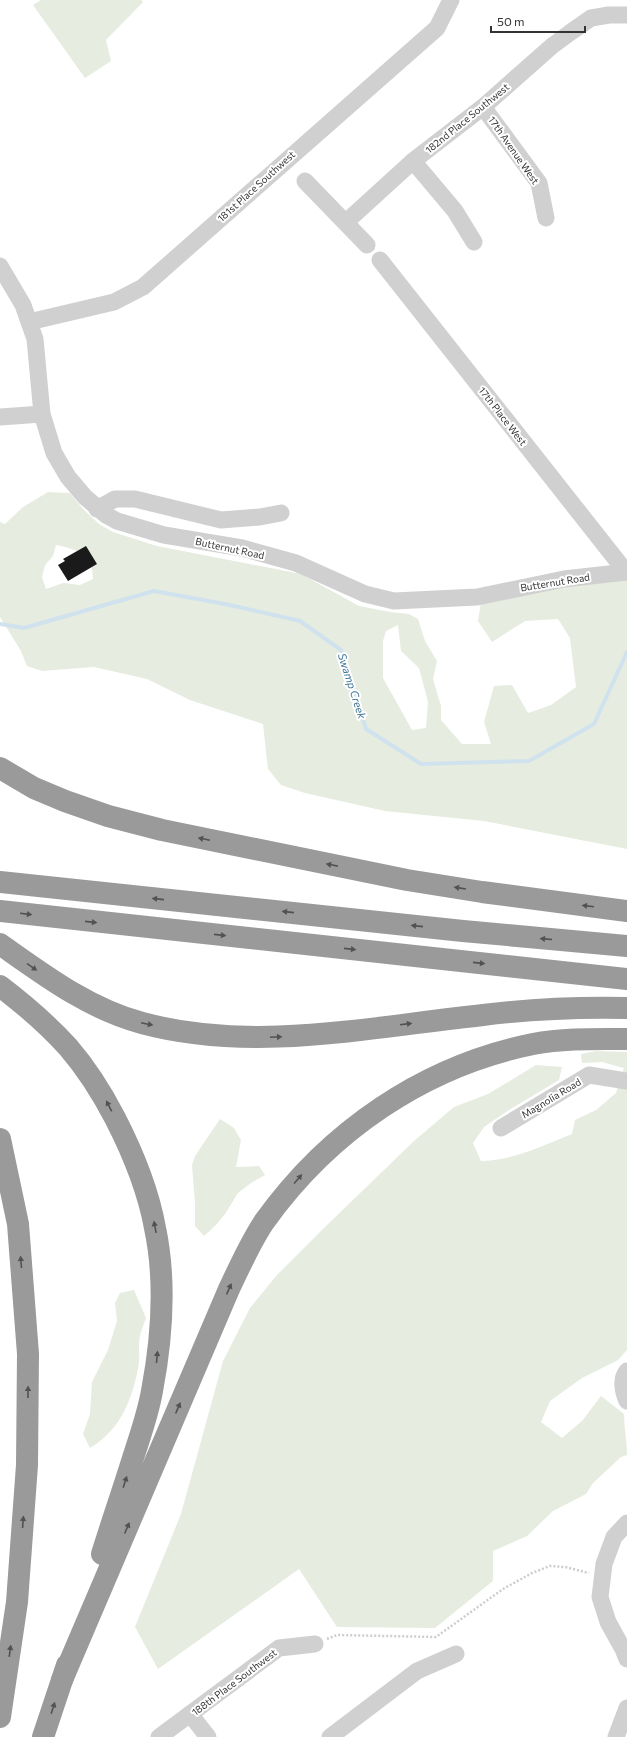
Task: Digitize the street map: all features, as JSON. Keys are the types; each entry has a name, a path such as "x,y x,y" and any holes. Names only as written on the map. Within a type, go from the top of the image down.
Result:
{"highway":[{"path":"0,768 34,788 65,802 108,816 162,830 407,880 490,893 627,911"},
{"path":"0,882 447,929 627,946"},
{"path":"0,911 52,918 627,979"},
{"path":"0,944 82,999 106,1010 141,1023 208,1035 244,1038 285,1037 367,1029 485,1014 565,1009 627,1008"},
{"path":"0,986 28,1008 60,1039 81,1064 103,1096 134,1158 145,1188 156,1228 160,1263 160,1328 152,1393 142,1429 43,1737"},
{"path":"62,1680 245,1254 264,1223 287,1192 311,1164 360,1122 387,1103 415,1086 469,1063 534,1044 578,1039 627,1039"},
{"path":"0,1139 18,1224 28,1354 27,1466 17,1602 0,1718"}],"street":[{"name":"181st Place Southwest","path":"30,322 114,302 143,287 437,28 451,0"},
{"name":"182nd Place Southwest","path":"346,222 413,161 483,107 552,46 591,18 610,15 627,15"},
{"name":"17th Avenue West","path":"483,107 539,183 546,218"},
{"path":"413,161 455,211 474,242"},
{"path":"305,181 367,245"},
{"name":"17th Place West","path":"380,260 626,572"},
{"name":"Butternut Road","path":"0,266 23,305 35,339 42,414 49,440 61,465 76,487 97,509 117,521 164,535 242,548 296,563 365,594 394,601 477,596 564,579 626,572"},
{"path":"0,417 42,414"},
{"path":"97,509 115,499 135,499 221,520 260,517 281,513"},
{"name":"Magnolia Road","path":"501,1128 589,1075 627,1081"},
{"path":"627,1371 625,1374 623,1387 627,1401"},
{"path":"627,1523 614,1537 603,1570 600,1597 608,1622 627,1659"},
{"name":"188th Place Southwest","path":"159,1737 279,1648 315,1644"},
{"path":"330,1737 417,1671 456,1654"},
{"path":"616,1737 627,1708"},
{"path":"190,1714 208,1737"}],"path":[{"path":"315,1644 337,1635 436,1637 503,1589 532,1573 550,1566 603,1570"}],"shaded area":[{"path":"41,0 141,0 143,2 106,40 111,61 85,78 33,5"},
{"path":"48,492 70,493 83,509 99,524 113,532 157,546 301,574 359,606 409,614 418,619 425,641 437,661 433,679 441,706 441,720 462,744 491,744 484,722 494,686 512,685 528,713 551,705 576,687 570,638 558,619 525,621 492,642 478,621 481,602 627,575 627,849 484,821 385,811 305,793 281,785 268,769 263,724 190,700 147,679 94,667 42,671 27,666 21,651 0,617 0,522 5,524 23,507","holes":["56,545 82,554 90,564 93,579 80,585 63,583 46,589 42,577 45,565 53,556","398,625 401,651 419,668 428,702 426,728 412,730 383,678 383,641 386,631"]},
{"path":"596,1051 627,1052 627,1350 618,1360 582,1378 550,1401 541,1422 562,1438 582,1421 601,1396 624,1414 627,1455 621,1457 593,1483 586,1494 553,1511 527,1536 493,1551 493,1581 435,1628 337,1627 299,1569 158,1669 135,1627 181,1514 223,1361 250,1308 277,1275 325,1227 414,1141 454,1107 488,1094 536,1065 562,1067 559,1080 484,1127 473,1143 481,1161 493,1160 528,1152 572,1134 575,1120 596,1110 616,1093 624,1068 602,1062 582,1063 581,1054"},
{"path":"220,1119 234,1128 241,1140 236,1167 259,1166 265,1175 238,1193 225,1214 204,1236 195,1226 192,1165 195,1156"},
{"path":"134,1290 146,1318 140,1336 139,1363 133,1389 124,1412 118,1422 101,1441 90,1448 83,1434 90,1414 92,1382 108,1350 117,1321 115,1303 120,1293"}],"building":[{"path":"86,546 97,564 68,581 58,565 65,561 63,559"}],"waterway":[{"name":"Swamp Creek","path":"0,624 24,628 154,591 225,604 300,621 341,650 366,729 421,764 529,761 594,724 627,652"}]}
